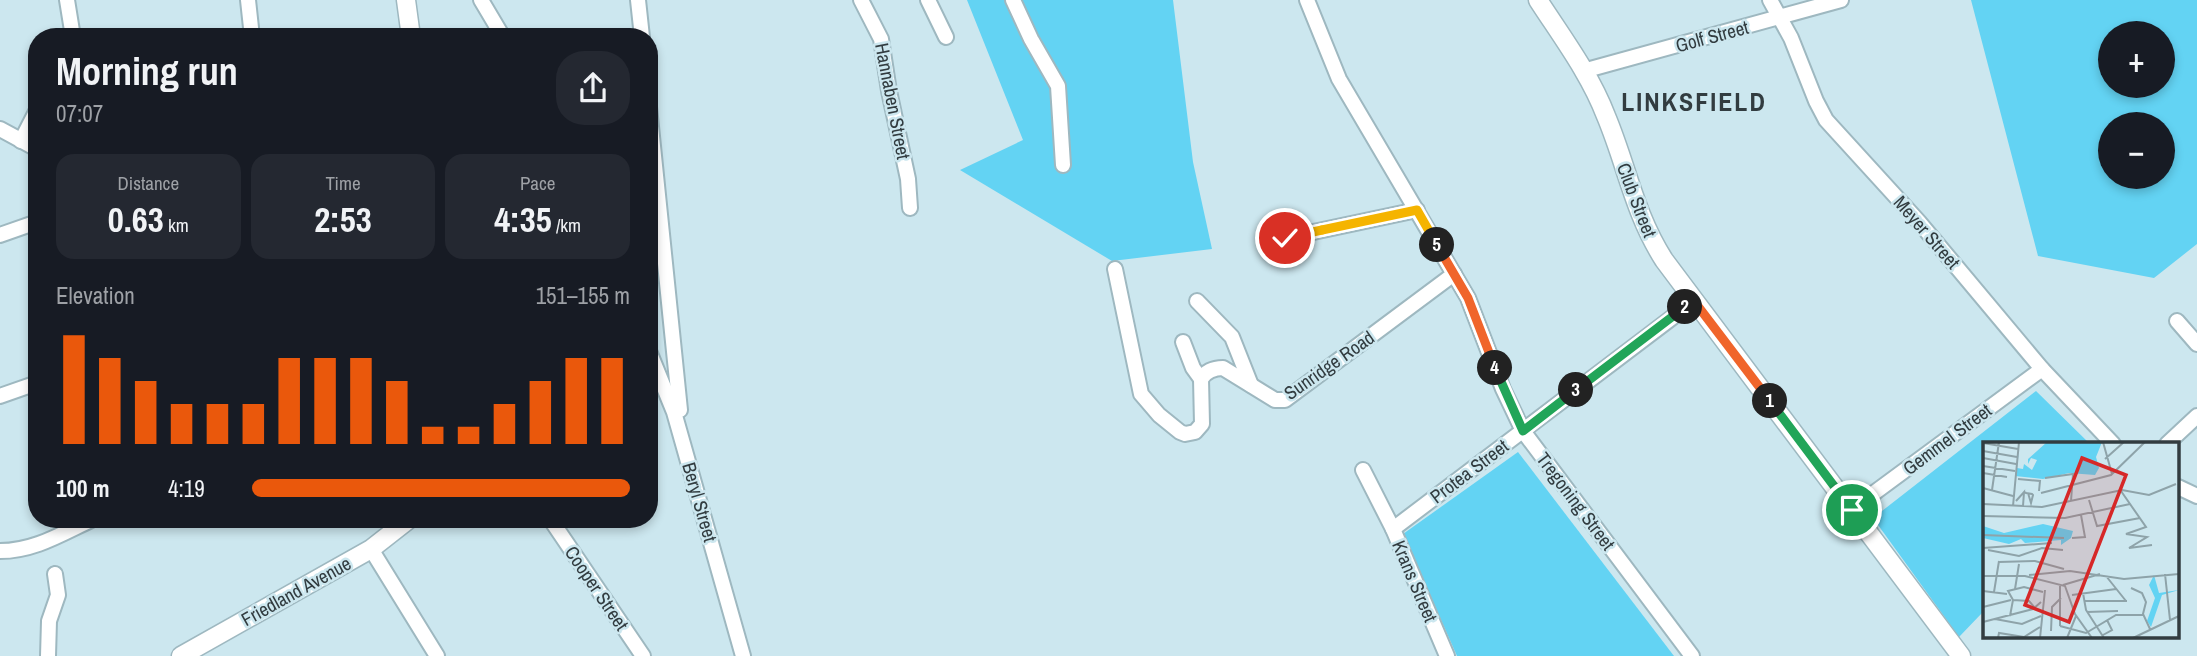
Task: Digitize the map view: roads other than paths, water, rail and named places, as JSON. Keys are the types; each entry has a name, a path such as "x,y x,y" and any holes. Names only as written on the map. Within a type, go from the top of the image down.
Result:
{"main road":[{"path":"407,0 410,28"},
{"name":"Club Street","path":"1538,0 1583,71 1605,113 1649,237 1694,301 1961,656"},
{"name":"Friedland Avenue","path":"181,656 371,549 399,528"}],"street":[{"path":"67,0 72,28"},
{"path":"248,0 251,28"},
{"path":"481,0 498,28"},
{"path":"638,0 641,28"},
{"name":"Hannaben Street","path":"860,0 881,39 908,179 910,208"},
{"path":"928,0 946,37"},
{"path":"1013,0 1058,86 1063,164"},
{"name":"Tregoning Street","path":"1307,0 1339,79 1468,298 1503,389 1523,431 1692,656"},
{"name":"Meyer Street","path":"1770,0 1791,38 1816,102 1826,120 1919,222 2042,369 2111,442"},
{"name":"Golf Street","path":"1583,71 1841,0"},
{"path":"0,129 28,144"},
{"path":"22,141 28,129"},
{"path":"658,205 677,411"},
{"path":"1285,238 1417,210"},
{"path":"0,234 28,225"},
{"path":"1115,269 1139,390 1152,407 1185,434 1195,432 1202,424 1201,379 1193,368 1183,342"},
{"name":"Sunridge Road","path":"1201,379 1207,372 1223,369 1280,401 1291,396 1454,274"},
{"name":"Protea Street","path":"1412,514 1694,301"},
{"path":"1197,302 1232,337 1251,385"},
{"path":"2177,321 2197,344"},
{"name":"Gemmel Street","path":"1852,510 2042,369"},
{"name":"Beryl Street","path":"658,370 677,411 743,656"},
{"path":"0,396 28,386"},
{"path":"2169,442 2197,415"},
{"path":"1363,470 1393,529"},
{"path":"2180,488 2197,496"},
{"name":"Krans Street","path":"1412,514 1393,529 1447,656"},
{"path":"0,551 37,546 74,528"},
{"name":"Cooper Street","path":"556,528 643,656"},
{"path":"371,549 437,656"},
{"path":"48,656 49,621 58,595 55,574"}],"district":[{"name":"LINKSFIELD","path":"1694,101"}]}
